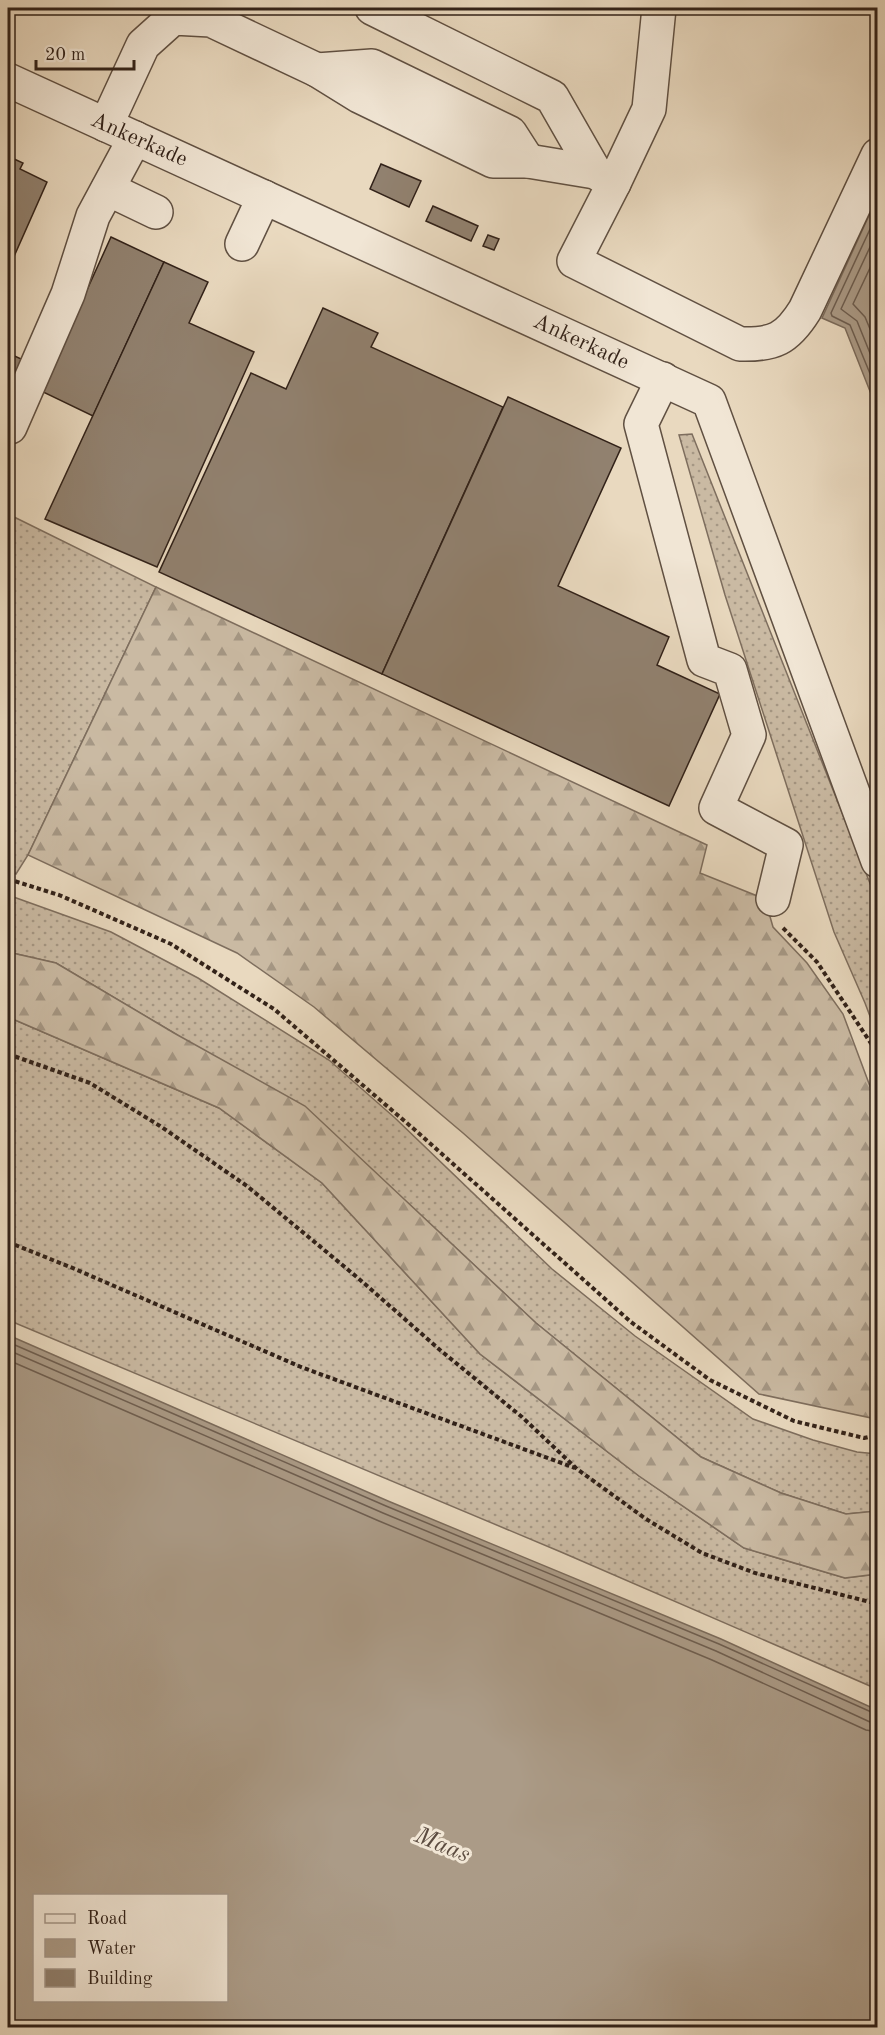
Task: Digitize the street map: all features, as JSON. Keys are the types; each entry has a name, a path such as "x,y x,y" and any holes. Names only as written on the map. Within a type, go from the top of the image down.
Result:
{"street":[{"path":"372,8 552,97 605,177"},
{"path":"659,8 649,110 605,177 574,261 740,344 761,345 781,338 796,324 805,310 878,155"},
{"path":"106,125 143,45 172,13 212,20 317,70 372,66 510,133 528,161 605,177"},
{"name":"Ankerkade","path":"8,80 709,401 878,861"},
{"path":"10,428 68,294 93,216 135,138"},
{"path":"108,189 156,212"},
{"path":"242,244 264,197"},
{"path":"663,379 642,424 704,660 730,670 749,735 716,808 786,845 773,899"}],"path":[{"path":"8,879 59,895 171,944 274,1009 416,1130 631,1322 710,1380 794,1421 864,1438 878,1435"},
{"path":"773,899 777,922 817,962 878,1054"},
{"path":"8,1054 90,1083 160,1126 247,1186 522,1417 578,1469 646,1519 702,1552 755,1573 878,1604"},
{"path":"8,1242 301,1367 578,1469"}],"green space":[{"path":"692,434 877,901 877,1035 834,932 725,595 679,435"},
{"path":"8,514 156,587 28,855 16,874 8,870"},
{"path":"156,587 707,845 700,873 765,899 773,927 807,963 843,1014 877,1105 876,1419 759,1394 463,1133 314,1007 237,953 28,855"},
{"path":"8,895 111,932 198,978 329,1060 395,1118 552,1269 635,1336 753,1419 813,1440 857,1452 877,1454 877,1511 846,1514 781,1493 701,1457 536,1323 409,1204 174,1033 56,963 8,952"},
{"path":"8,952 56,963 174,1033 305,1106 536,1323 701,1457 781,1493 846,1514 877,1511 877,1574 845,1578 744,1548 639,1476 480,1354 322,1183 219,1108 8,1017"},
{"path":"8,1017 219,1108 322,1183 480,1354 639,1476 744,1548 845,1578 877,1574 877,1689 561,1552 8,1320"}],"water":[{"path":"877,198 877,409 845,328 822,318"},
{"name":"Maas","path":"8,1335 388,1501 721,1639 877,1710 877,2027 8,2027"}],"building":[{"path":"12,158 23,163 20,169 47,182 8,270 8,164"},
{"path":"381,164 421,181 409,207 370,189"},
{"path":"433,206 478,226 471,241 426,221"},
{"path":"488,235 499,239 494,250 483,246"},
{"path":"111,237 164,262 93,416 41,391"},
{"path":"164,262 208,282 189,323 254,352 157,567 45,519"},
{"path":"323,308 378,333 371,347 503,407 382,674 159,572 251,373 286,389"},
{"path":"8,353 30,363 8,411"},
{"path":"508,397 621,448 558,586 669,637 657,665 720,694 669,806 382,674"}]}
